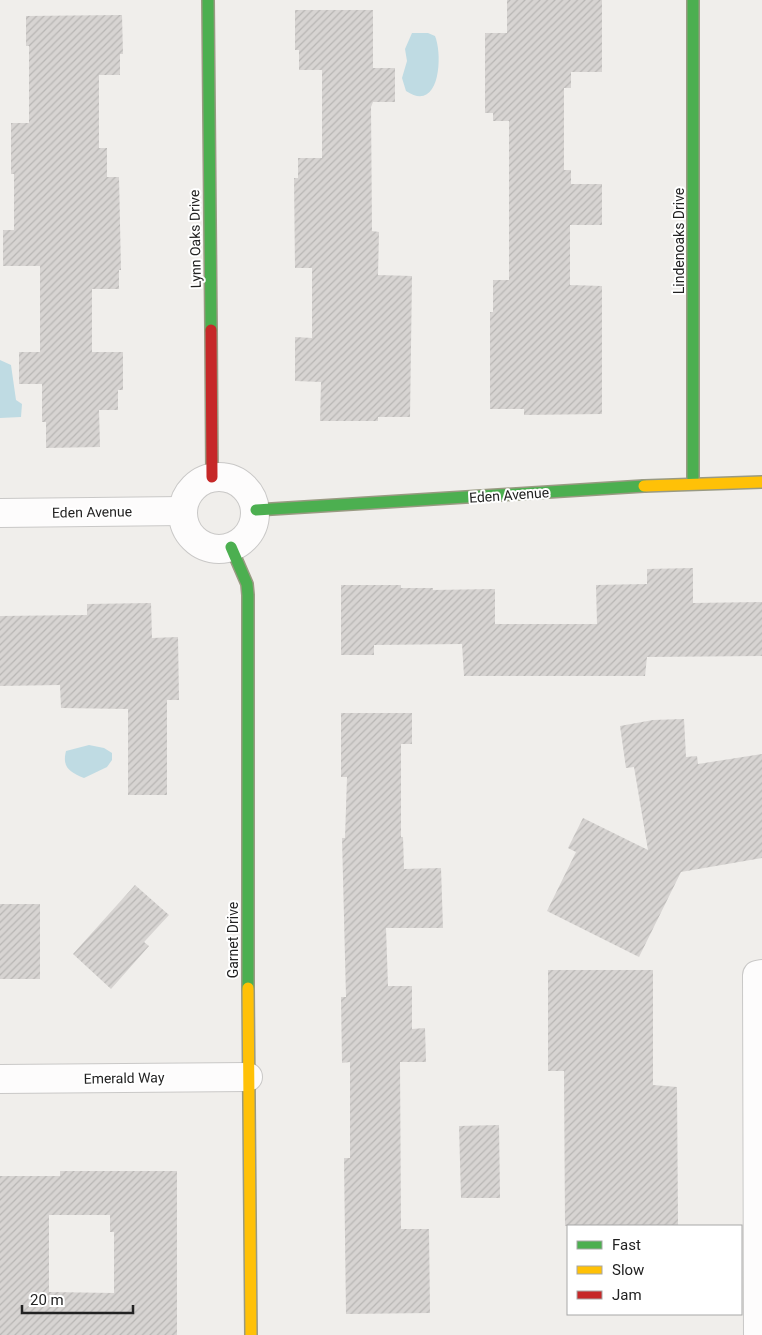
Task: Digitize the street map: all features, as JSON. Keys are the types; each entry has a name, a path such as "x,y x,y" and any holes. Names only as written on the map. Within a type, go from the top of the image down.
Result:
{"street":[{"name":"Lynn Oaks Drive","path":"208,0 212,477"},
{"name":"Lindenoaks Drive","path":"693,0 693,483"},
{"path":"212,477 225,477 241,485 253,498 256,510 250,533 242,542 220,549 208,547 198,542 184,523 183,511 192,490 201,482 212,477"},
{"name":"Eden Avenue","path":"256,510 693,483 762,482"},
{"name":"Eden Avenue","path":"0,513 183,511"},
{"name":"Garnet Drive","path":"231,547 247,584 248,595 248,1077 251,1335"},
{"path":"758,1335 760,974"},
{"name":"Emerald Way","path":"0,1079 248,1077"}],"water":[{"path":"412,33 428,33 435,36 439,56 438,68 432,89 426,95 417,96 406,91 402,78 407,61 405,49"},
{"path":"0,360 11,365 16,400 22,404 21,417 0,418"},
{"path":"89,745 104,748 112,753 112,760 107,767 84,778 74,774 68,768 65,757 66,751"}],"building":[{"path":"507,0 602,0 602,72 571,72 571,88 564,88 564,170 571,170 571,184 602,184 602,225 570,225 570,285 602,286 602,414 524,415 524,409 490,409 490,312 493,312 493,280 509,280 509,121 493,121 493,113 485,113 485,33 507,33"},
{"path":"295,10 373,10 373,68 395,68 395,102 373,102 371,107 372,231 379,232 378,275 412,276 410,417 378,417 378,421 320,421 321,382 295,381 295,337 312,338 312,268 295,268 294,178 298,178 298,158 322,158 322,70 299,70 299,50 295,50"},
{"path":"122,15 123,54 120,54 120,75 99,75 99,148 107,148 107,177 119,177 121,270 119,270 119,289 92,289 92,352 123,352 123,390 118,390 118,410 99,410 100,447 46,448 46,422 42,422 42,384 19,384 19,352 40,352 40,266 3,266 3,230 14,230 14,174 11,174 11,123 29,123 29,46 26,46 26,16"},
{"path":"693,568 693,603 762,602 762,656 647,657 645,676 464,676 462,644 374,645 374,655 341,655 341,585 401,585 401,588 433,588 433,590 495,589 495,624 597,624 596,585 647,584 647,569"},
{"path":"151,603 152,638 178,637 179,700 167,700 167,795 128,795 128,709 61,708 60,685 0,686 0,616 87,615 87,604"},
{"path":"341,713 412,713 412,744 401,744 401,837 403,837 404,869 441,868 443,928 386,928 388,986 412,986 412,1029 425,1028 426,1062 400,1062 401,1229 429,1229 430,1313 346,1314 344,1158 350,1158 350,1062 342,1063 341,997 346,997 342,838 345,838 347,777 341,777"},
{"path":"684,719 686,757 697,756 698,764 762,754 762,858 681,872 639,957 547,911 576,852 568,848 583,818 648,850 634,767 626,768 620,726 653,720"},
{"path":"135,885 169,915 144,942 149,946 111,989 73,954"},
{"path":"0,904 40,904 40,979 0,979"},
{"path":"548,970 653,970 653,1085 677,1087 678,1225 565,1226 564,1071 548,1071"},
{"path":"499,1125 500,1198 461,1198 459,1126"},
{"path":"60,1171 177,1171 177,1335 0,1335 0,1176 60,1176","holes":["49,1215 110,1215 110,1232 114,1232 114,1293 49,1292"]}],"traffic: fast":[{"path":"208,0 211,330"},
{"path":"693,0 693,483"},
{"path":"256,510 644,486"},
{"path":"231,547 247,584 248,595 248,988"}],"traffic: slow":[{"path":"644,486 762,482"},
{"path":"248,988 251,1335"}],"traffic: jam":[{"path":"211,330 212,477"}]}
